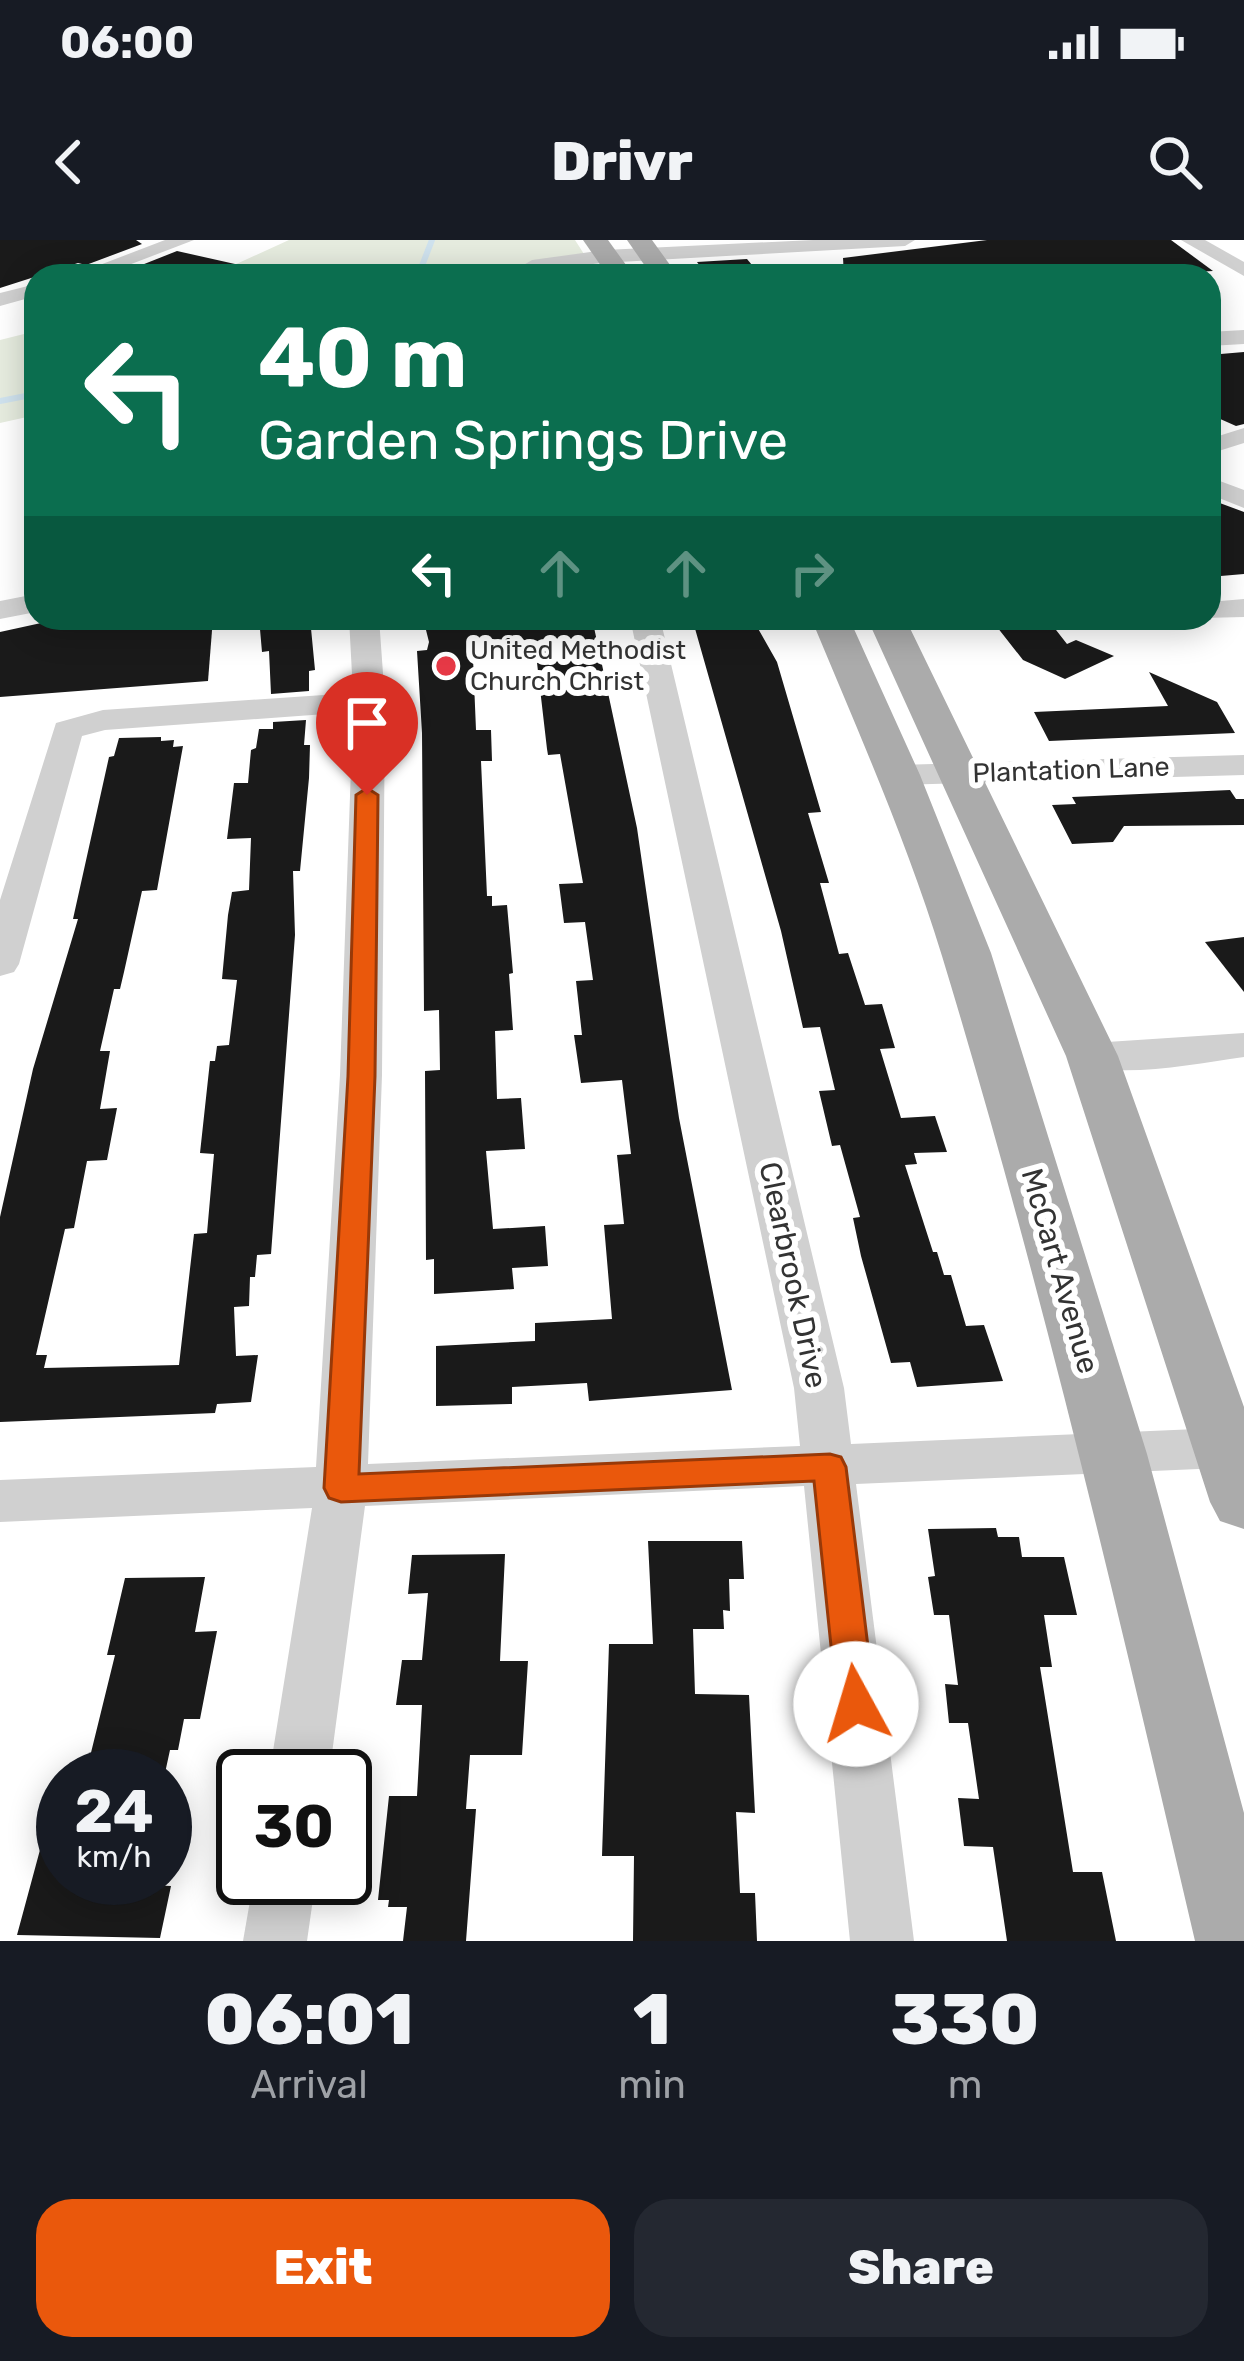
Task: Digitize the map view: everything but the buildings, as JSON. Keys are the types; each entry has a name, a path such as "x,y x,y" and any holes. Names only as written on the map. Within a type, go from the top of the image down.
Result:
{"main road":[{"name":"McCart Avenue","path":"835,630 966,953 1114,1454 1237,1941"},
{"path":"892,630 1092,1056 1238,1466"}],"street":[{"path":"115,264 184,240"},
{"path":"538,264 651,258 770,244 905,240"},
{"path":"1191,240 1244,274"},
{"path":"303,1749 341,1488 361,1076 369,701 365,630"},
{"name":"Clearbrook Drive","path":"648,630 819,1388 882,1941"},
{"path":"3,941 57,758 73,726 369,701"},
{"name":"Plantation Lane","path":"898,776 1244,765"},
{"path":"1092,1056 1156,1055 1244,1045"},
{"path":"0,1501 1114,1454 1238,1466"},
{"path":"275,1941 281,1905"}],"shaded area":[{"path":"289,240 575,240 590,264 236,264"},
{"path":"24,334 24,418 0,423 0,340"}],"waterway":[{"path":"423,264 432,240"},
{"path":"0,401 24,396"}],"place":[{"name":"United Methodist Church Christ","path":"446,666"}],"route":[{"path":"367,795 361,1076 341,1488 830,1467 856,1704"}]}
